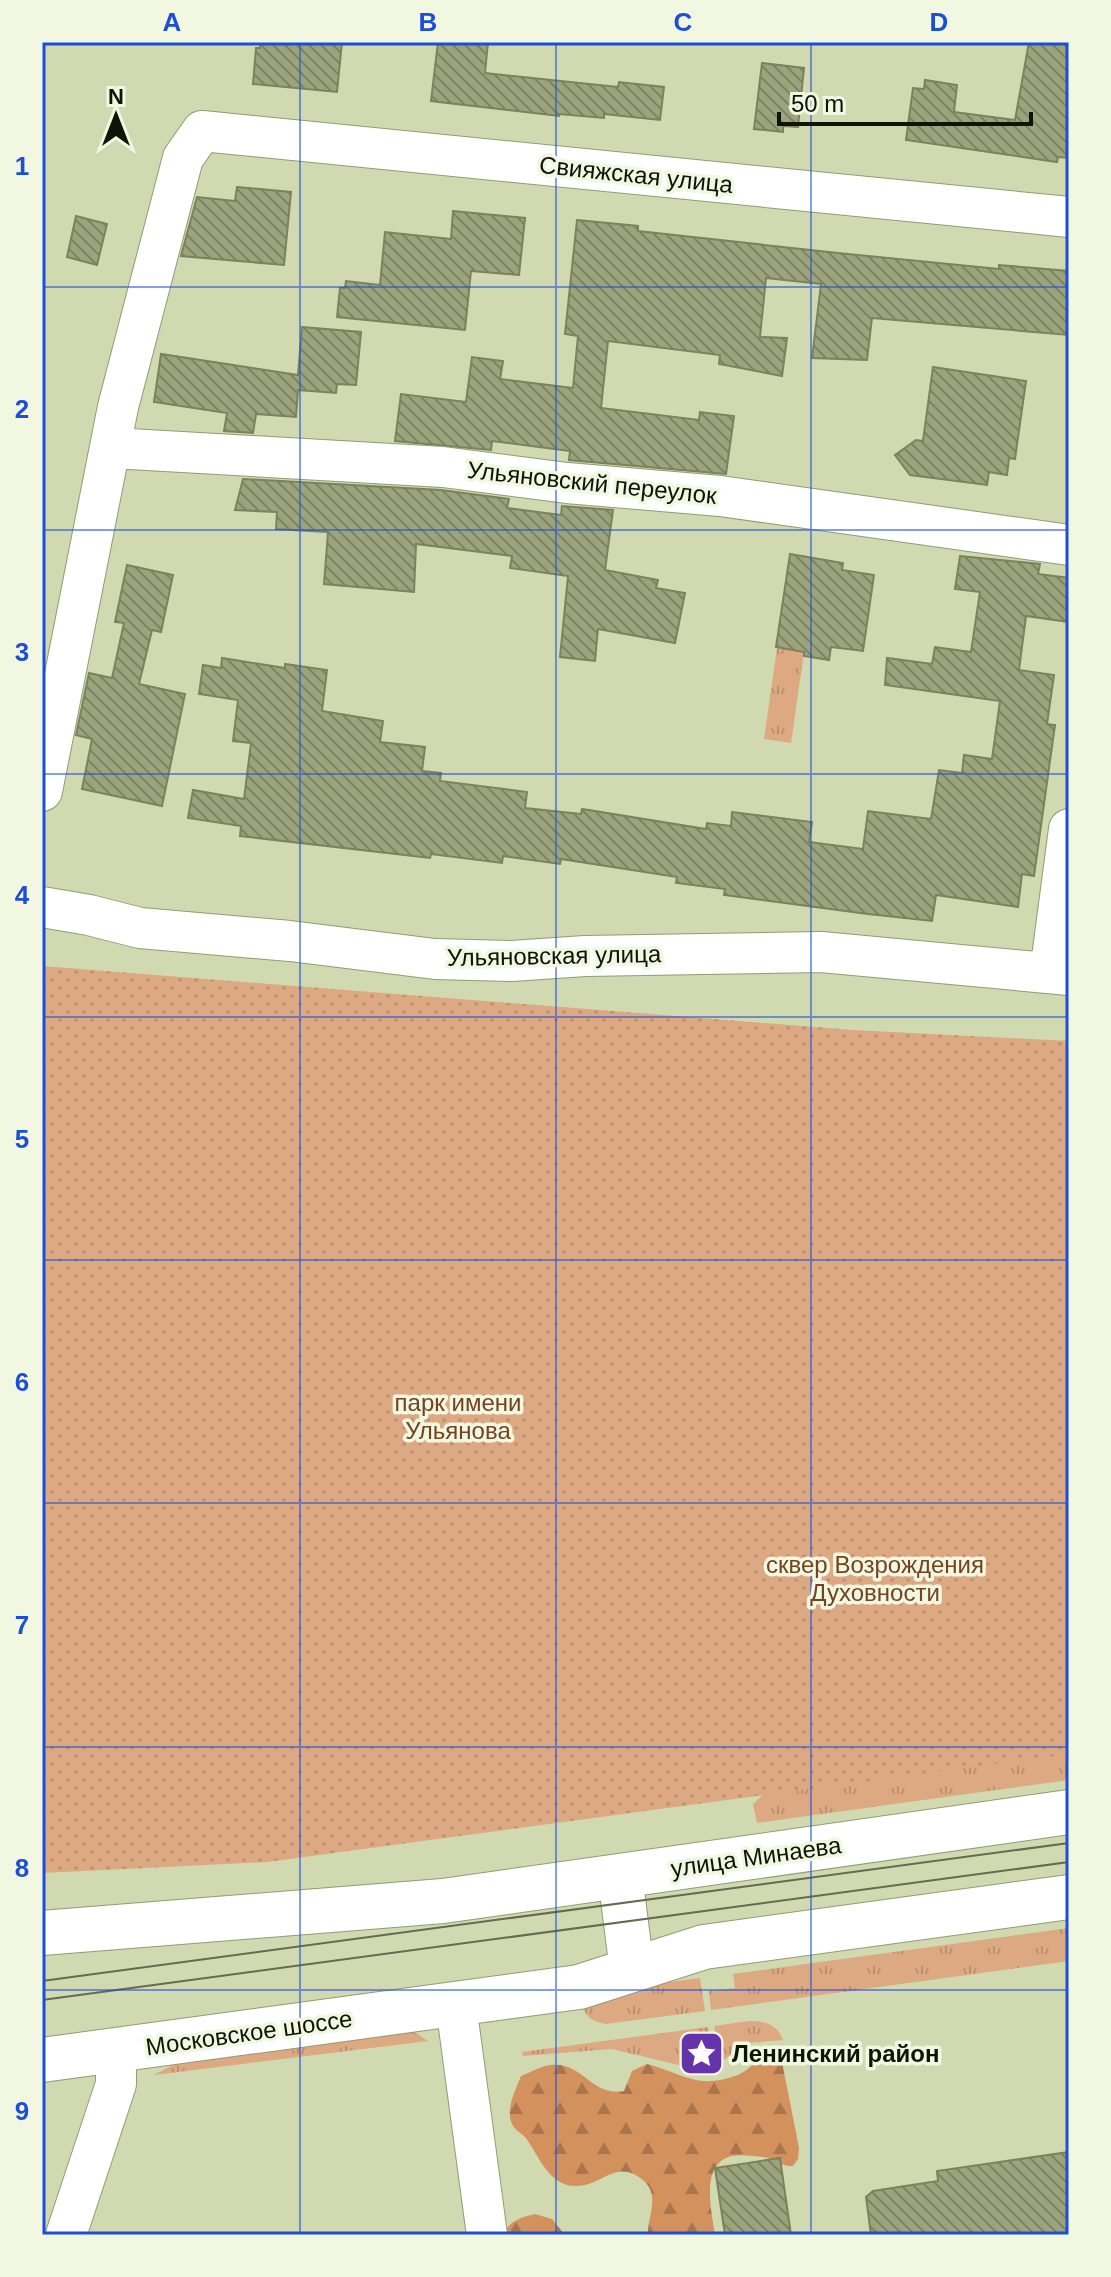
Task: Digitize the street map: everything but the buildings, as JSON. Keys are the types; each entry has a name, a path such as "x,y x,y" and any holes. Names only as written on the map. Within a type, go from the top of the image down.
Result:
{"main road":[{"name":"улица Минаева","path":"42,1933 443,1901 1069,1812"},
{"path":"620,1876 632,1970"},
{"path":"456,2005 579,1987 704,1947 1069,1897"},
{"name":"Московское шоссе","path":"42,2060 456,2005"}],"street":[{"name":"Свияжская улица","path":"112,448 118,407 183,158 202,131 1069,217"},
{"name":"Ульяновский переулок","path":"112,448 443,467 567,483 720,496 1069,545"},
{"path":"42,791 112,448"},
{"path":"1060,974 1069,829"},
{"name":"Ульяновская улица","path":"42,907 140,928 290,941 435,959 512,961 585,956 821,952 1060,974"},
{"path":"456,2005 487,2235"},
{"path":"66,2235 116,2084 116,2050"}],"green space":[{"path":"777,648 804,652 791,743 764,739"},
{"name":"парк имени Ульянова","path":"42,966 853,1030 1069,1041 1069,1754 267,1862 42,1873"},
{"path":"1069,1678 1069,1780 757,1823 753,1804 857,1706"},
{"path":"1069,1928 1069,1961 711,2010 709,1991 735,1988 733,1974"},
{"path":"700,1978 705,2011 606,2024 591,2019 583,2006 596,1992"},
{"path":"749,2021 770,2024 783,2040 749,2043 722,2061 714,2026"},
{"path":"708,2027 717,2063 687,2067 612,2049 523,2056 522,2052"},
{"path":"410,2029 428,2041 154,2075 174,2064"},
{"path":"770,2056 782,2062 799,2148 798,2159 793,2166 748,2155 732,2156 722,2161 711,2178 710,2202 715,2235 648,2235 652,2194 645,2182 635,2175 618,2172 585,2185 566,2185 545,2168 510,2118 512,2099 521,2076 545,2066 568,2067 602,2088 624,2091 632,2071 647,2064 691,2079 712,2081 738,2075"},
{"path":"535,2214 552,2219 565,2235 504,2235 512,2223"}],"tram line":[{"path":"42,1981 1069,1843"},
{"path":"42,2000 1069,1862"}],"place":[{"name":"Ленинский район","path":"701,2054"}],"park label":[{"name":"сквер Возрождения Духовности","path":"875,1579"}]}
